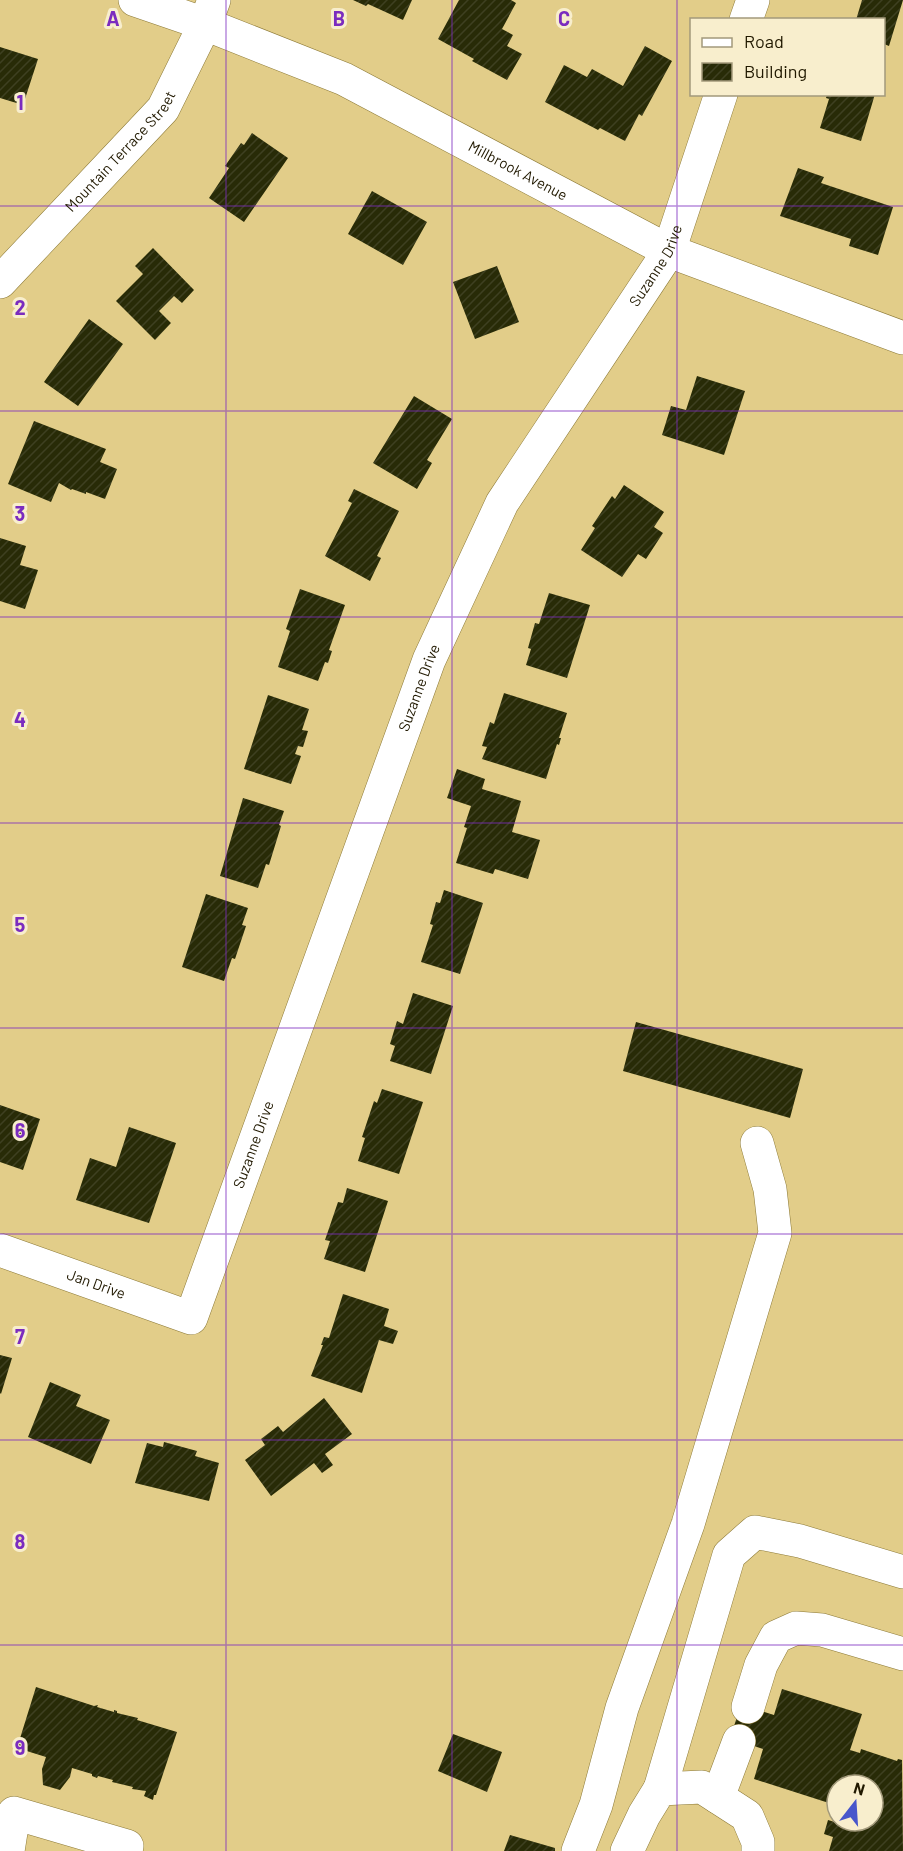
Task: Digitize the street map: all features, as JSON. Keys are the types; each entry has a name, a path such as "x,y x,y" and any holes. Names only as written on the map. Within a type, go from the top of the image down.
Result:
{"street":[{"name":"Millbrook Avenue","path":"135,0 210,12 344,79 669,251 903,338"},
{"path":"747,18 753,0"},
{"name":"Mountain Terrace Street","path":"0,282 163,109 210,12"},
{"name":"Suzanne Drive","path":"191,1318 429,660 502,502 669,251 720,96"},
{"path":"578,1851 596,1805 621,1708 688,1524 775,1233 770,1189 757,1143"},
{"name":"Jan Drive","path":"0,1250 191,1318"},
{"path":"627,1851 644,1815 660,1789 729,1556 756,1532 800,1541 903,1572"},
{"path":"748,1707 761,1665 776,1637 796,1628 822,1629 903,1654"},
{"path":"718,1797 739,1741"},
{"path":"660,1789 702,1787 718,1797 747,1816 758,1842 758,1851"},
{"path":"8,1851 14,1813 126,1848"}],"building":[{"path":"353,0 412,0 403,20 368,4 366,6"},
{"path":"459,0 511,0 516,3 502,29 513,35 507,46 522,54 507,80 438,39"},
{"path":"862,0 903,0 889,46 885,44 885,18 857,18"},
{"path":"645,46 672,61 642,116 639,114 625,141 600,128 598,130 545,102 564,65 587,77 592,69 623,86"},
{"path":"0,47 38,59 23,105 0,98"},
{"path":"826,96 874,96 861,141 820,128 829,99"},
{"path":"252,133 288,158 244,222 209,198 229,168 225,166 241,143 244,145"},
{"path":"798,168 824,177 821,183 893,207 878,255 849,246 851,239 780,216"},
{"path":"372,191 427,222 403,265 348,234"},
{"path":"153,248 194,290 182,303 174,296 159,311 171,323 155,340 116,301 143,274 135,266"},
{"path":"497,266 519,322 475,339 453,282"},
{"path":"89,319 123,344 78,406 44,382"},
{"path":"697,376 745,391 724,455 662,435 671,406 686,410"},
{"path":"414,396 452,419 427,460 432,463 417,489 373,463"},
{"path":"34,421 106,449 100,462 117,469 105,499 86,492 86,494 71,490 59,483 51,502 8,484"},
{"path":"624,485 664,512 654,527 663,533 646,559 638,554 622,577 581,550 595,528 592,526 612,496 615,499"},
{"path":"354,489 399,511 377,556 381,558 370,581 325,556 352,503 348,501"},
{"path":"0,538 26,546 20,565 38,570 25,609 0,601"},
{"path":"300,589 345,605 329,650 332,651 328,663 325,662 318,681 278,667 290,631 286,629"},
{"path":"549,593 590,605 567,678 526,665 535,623 539,624"},
{"path":"504,693 567,713 559,745 557,744 546,779 482,759 487,747 482,746 490,722 494,724"},
{"path":"268,695 309,709 302,730 308,731 303,747 298,746 295,754 301,756 291,784 244,769"},
{"path":"457,769 485,779 482,789 521,801 512,832 540,840 528,879 495,869 493,874 456,863 471,806 447,798"},
{"path":"243,798 284,811 269,865 266,864 258,888 220,876"},
{"path":"444,890 483,903 460,974 421,962 433,925 430,924 436,902 440,903"},
{"path":"206,894 248,908 242,925 246,926 235,959 232,958 224,981 182,967"},
{"path":"413,993 453,1006 431,1074 390,1061 395,1046 390,1044 397,1021 403,1024"},
{"path":"636,1022 803,1069 790,1118 623,1071"},
{"path":"382,1089 423,1102 399,1174 358,1161 365,1138 362,1137 374,1101 377,1103"},
{"path":"0,1105 40,1119 23,1170 0,1162"},
{"path":"129,1127 176,1143 149,1223 76,1200 90,1158 116,1167"},
{"path":"347,1188 388,1201 365,1272 324,1259 330,1241 325,1240 338,1202 343,1203"},
{"path":"343,1294 389,1309 384,1326 398,1331 393,1344 379,1340 362,1393 311,1376 324,1337 329,1338"},
{"path":"0,1355 12,1358 1,1394 0,1393"},
{"path":"50,1382 81,1395 76,1406 110,1420 91,1464 28,1437"},
{"path":"324,1398 352,1434 325,1454 333,1465 322,1473 314,1463 271,1496 245,1460 265,1445 261,1439 278,1426 283,1432"},
{"path":"164,1442 197,1451 195,1456 219,1463 209,1501 135,1483 147,1443 163,1447"},
{"path":"36,1687 114,1712 114,1710 117,1713 138,1718 137,1720 177,1732 153,1800 144,1796 146,1791 132,1789 133,1787 98,1776 97,1778 92,1774 72,1768 70,1777 60,1790 43,1785 42,1769 46,1757 17,1748"},
{"path":"782,1689 862,1714 850,1750 860,1753 861,1749 897,1761 902,1760 903,1851 829,1851 833,1837 824,1834 825,1830 825,1833 885,1833 885,1773 825,1773 825,1802 754,1779 763,1749 730,1738 741,1705 774,1715"},
{"path":"453,1734 502,1752 487,1792 438,1771"},
{"path":"510,1835 555,1848 555,1851 504,1851"}]}
